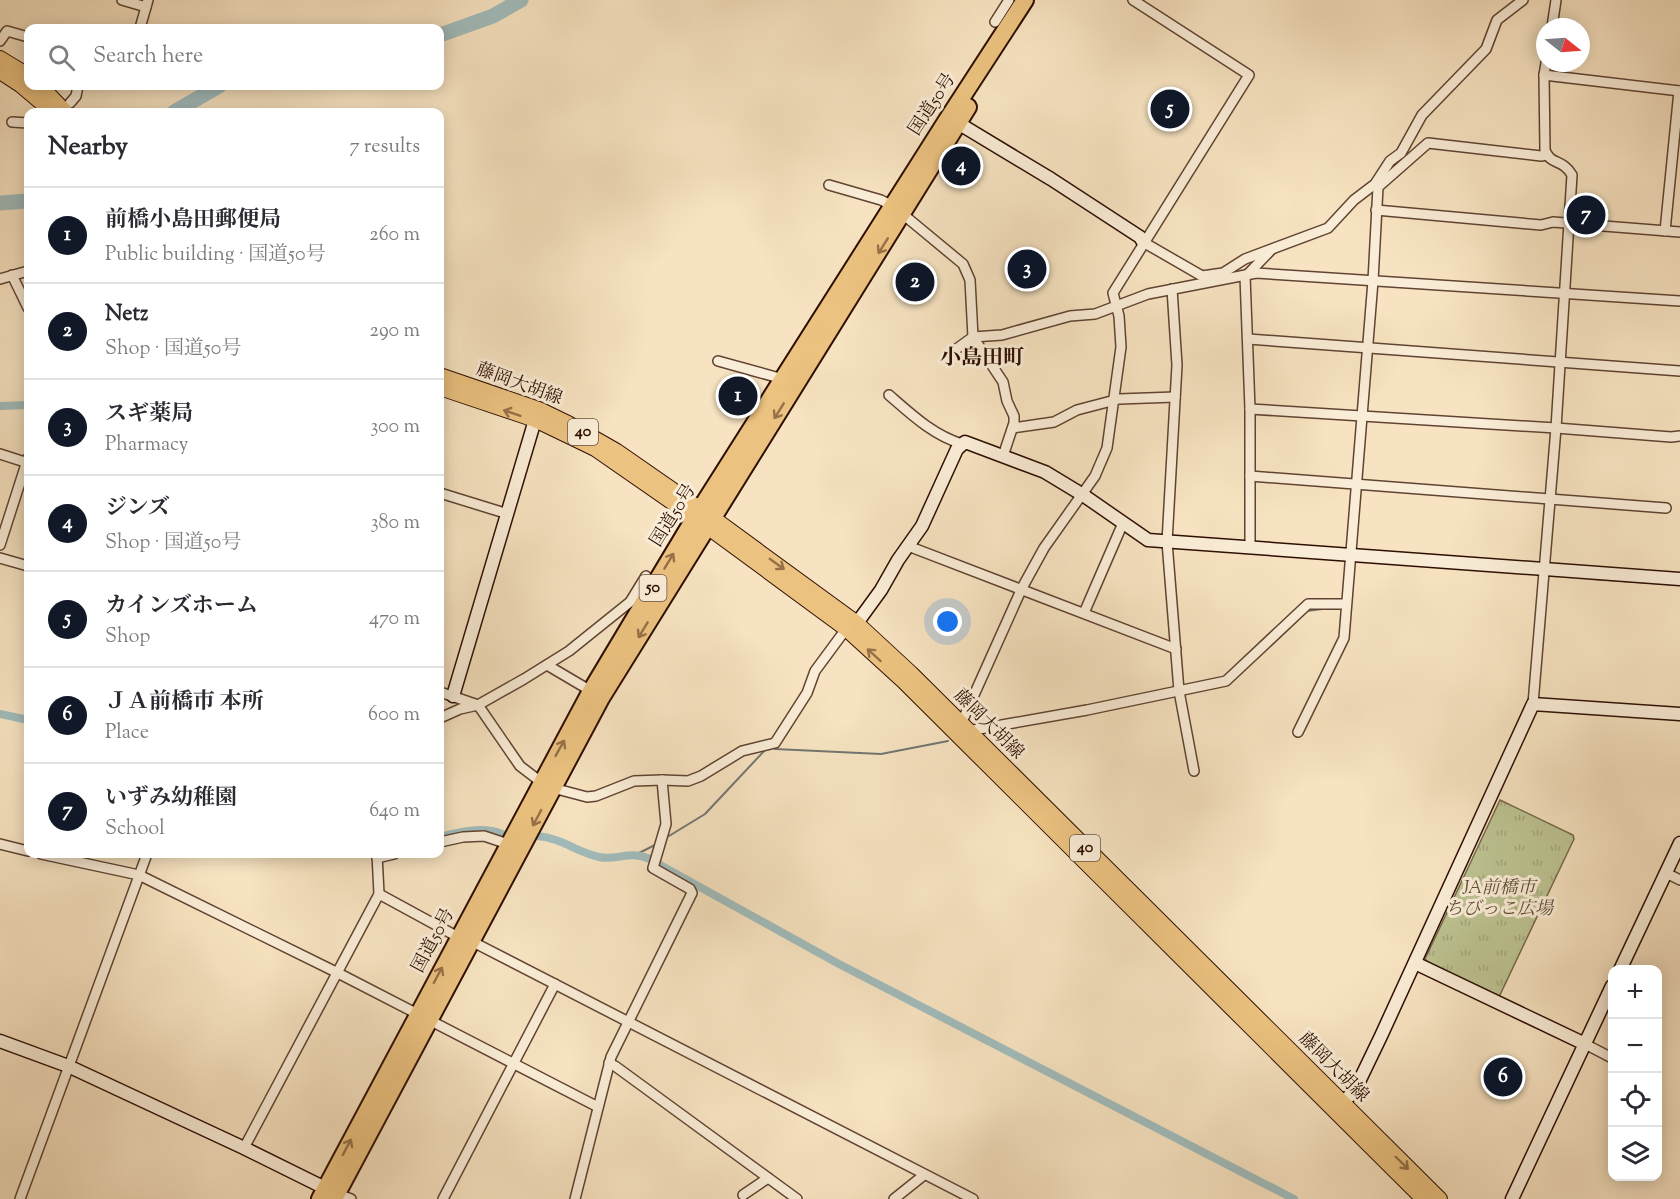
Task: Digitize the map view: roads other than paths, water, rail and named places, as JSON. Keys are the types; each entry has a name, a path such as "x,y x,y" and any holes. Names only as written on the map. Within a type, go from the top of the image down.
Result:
{"highway":[{"name":"国道50号","path":"333,1196 423,1017 547,785 591,691 898,209 1025,0"},
{"name":"国道50号","path":"465,939 508,844 601,698 783,379 958,123 1036,0"}],"main road":[{"path":"0,57 24,72"},
{"path":"0,72 24,88"},
{"path":"26,90 47,108"},
{"path":"46,90 68,108"},
{"name":"藤岡大胡線","path":"444,376 539,409 617,451 703,518 851,626 965,727 1339,1108 1423,1199"},
{"name":"藤岡大胡線","path":"444,389 535,420 595,448 703,518"},
{"name":"藤岡大胡線","path":"851,626 903,681 1339,1108 1440,1199"}],"street":[{"path":"122,0 147,4 141,24"},
{"path":"995,22 1009,0"},
{"path":"965,727 1022,588 1059,525 1095,476 1107,448 1121,347 1119,316 1113,293 1249,75 1133,0"},
{"path":"1298,732 1344,638 1373,281 1376,185 1390,162 1401,153 1422,115 1486,49 1497,20 1523,0"},
{"path":"1553,18 1556,0"},
{"path":"0,41 7,31 24,37"},
{"path":"1339,1108 1354,1090 1415,963 1533,704 1556,428 1572,175 1565,164 1550,159 1546,155 1544,72"},
{"path":"1544,75 1679,91 1665,231"},
{"path":"68,108 77,90"},
{"path":"12,122 24,123"},
{"path":"958,123 1051,179 1140,237 1143,242 1202,276 1223,273 1245,259 1328,228 1354,200 1428,142 1546,155"},
{"path":"829,185 881,200 898,209 963,264 970,280 973,337 1003,382 1007,401 1014,416 1013,428 1004,456"},
{"path":"1376,210 1541,225 1553,222 1680,232"},
{"path":"1250,546 1250,409 1245,276 1273,248"},
{"path":"0,279 24,272"},
{"path":"956,350 973,337 1002,335 1070,316 1095,314 1148,294 1257,273 1680,301"},
{"path":"12,275 24,300"},
{"path":"1172,289 1178,364 1167,542 1179,691 1194,771"},
{"path":"1248,339 1680,371"},
{"path":"718,361 783,379"},
{"path":"890,395 918,421 949,440 962,444 965,442 1045,472 1148,540 1680,579"},
{"path":"1013,428 1054,422 1077,410 1119,399 1175,397"},
{"path":"1250,409 1680,436"},
{"path":"453,696 535,420"},
{"path":"444,693 478,705 520,766 547,785 587,797 596,796 634,781 695,779 742,751 774,743 807,693 815,671 881,590 922,526 957,449 962,444"},
{"path":"0,454 24,460"},
{"path":"0,545 24,473"},
{"path":"1250,476 1666,508"},
{"path":"444,494 508,514"},
{"path":"1084,613 1124,523"},
{"path":"908,546 1022,588 1176,650"},
{"path":"0,558 24,565"},
{"path":"444,716 460,709 478,705 569,651 630,602 646,576"},
{"path":"965,727 1088,710 1226,681 1308,604 1346,604"},
{"path":"547,665 591,691"},
{"path":"1533,704 1680,714"},
{"path":"575,1199 609,1063 692,893 690,889 653,868 666,824 662,780"},
{"path":"444,841 484,836 508,844"},
{"path":"1622,965 1680,843"},
{"path":"0,844 24,850"},
{"path":"59,858 139,876 336,972 598,1107"},
{"path":"20,1199 146,858"},
{"path":"244,1148 379,894 377,858"},
{"path":"1666,873 1680,880"},
{"path":"379,894 973,1199"},
{"path":"1415,963 1608,1056"},
{"path":"443,1199 555,984"},
{"path":"1512,1199 1608,995"},
{"path":"0,1041 68,1066 244,1148 333,1196"},
{"path":"609,1063 797,1199"},
{"path":"894,1199 924,1175"},
{"path":"743,1195 768,1178"}],"waterway":[{"path":"444,34 493,16 521,0"},
{"path":"181,108 212,90"},
{"path":"0,203 24,201"},
{"path":"0,406 24,405"},
{"path":"1593,579 1680,585"},
{"path":"1307,611 1330,608"},
{"path":"1228,685 1263,652"},
{"path":"0,714 24,719"},
{"path":"775,749 881,754 948,741"},
{"path":"669,836 705,814 766,749"},
{"path":"444,836 479,830 502,834"},
{"path":"537,836 554,839 599,857 636,855 650,859"},
{"path":"635,855 655,845"},
{"path":"660,865 839,964 1294,1199"}],"place":[{"name":"カインズホーム","path":"1170,109"},
{"name":"ジンズ","path":"961,166"},
{"name":"いずみ幼稚園","path":"1586,215"},
{"name":"スギ薬局","path":"1027,269"},
{"name":"Netz","path":"915,282"},
{"name":"前橋小島田郵便局","path":"738,396"},
{"name":"ＪＡ前橋市 本所","path":"1503,1077"}],"district":[{"name":"小島田町","path":"982,359"}],"park label":[{"name":"JA前橋市 ちびっこ広場","path":"1499,899"}]}
